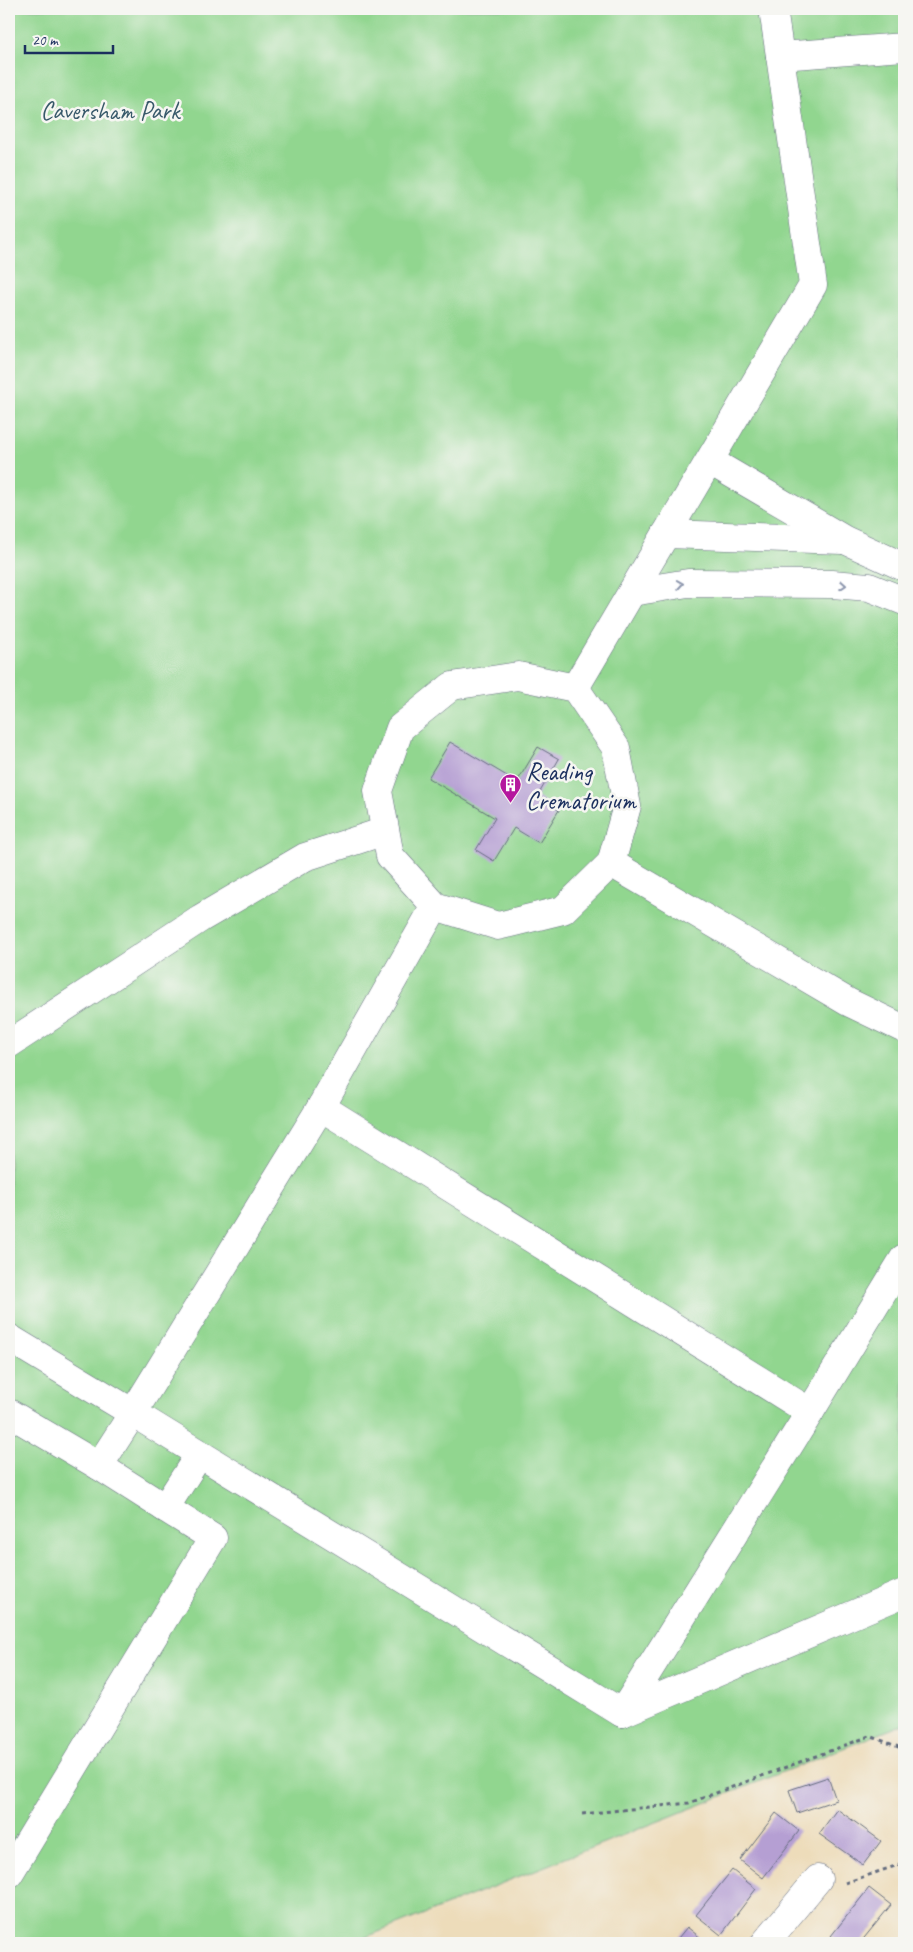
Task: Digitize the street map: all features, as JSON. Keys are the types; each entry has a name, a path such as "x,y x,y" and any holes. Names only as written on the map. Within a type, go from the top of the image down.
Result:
{"street":[{"path":"575,688 813,285 772,9"},
{"path":"780,56 904,47"},
{"path":"710,461 845,540 904,567"},
{"path":"666,534 845,540"},
{"path":"632,592 688,583 832,584 869,587 904,601"},
{"path":"518,676 575,688 616,748 627,806 610,863 563,910 498,926 435,906 390,856 385,831 378,791 400,728 452,686 518,676"},
{"path":"9,1044 202,918 305,857 385,831"},
{"path":"610,863 848,1002 904,1029"},
{"path":"99,1466 321,1107 435,906"},
{"path":"321,1107 810,1412"},
{"path":"622,1713 904,1258"},
{"path":"9,1338 622,1713"},
{"path":"9,1413 99,1466 213,1538 9,1874"},
{"path":"165,1508 199,1455"},
{"path":"622,1713 904,1593"},
{"path":"765,1943 818,1879"}],"path":[{"path":"582,1814 689,1803 870,1736 904,1749"},
{"path":"818,1879 839,1885 904,1863"}],"green space":[{"name":"Caversham Park","path":"9,9 904,9 904,1724 351,1943 9,1943"}],"building":[{"name":"Reading Crematorium","path":"450,742 517,782 538,747 559,759 537,797 559,810 539,843 514,828 494,861 476,850 495,818 428,778"},
{"path":"828,1777 836,1800 797,1813 789,1790"},
{"path":"837,1809 881,1841 863,1865 819,1834"},
{"path":"776,1813 799,1831 763,1878 740,1860"},
{"path":"732,1870 756,1889 721,1935 696,1915"},
{"path":"869,1888 891,1905 860,1943 840,1943 831,1936"},
{"path":"687,1927 707,1943 674,1943"}],"place":[{"name":"Reading Crematorium","path":"510,804"}]}
